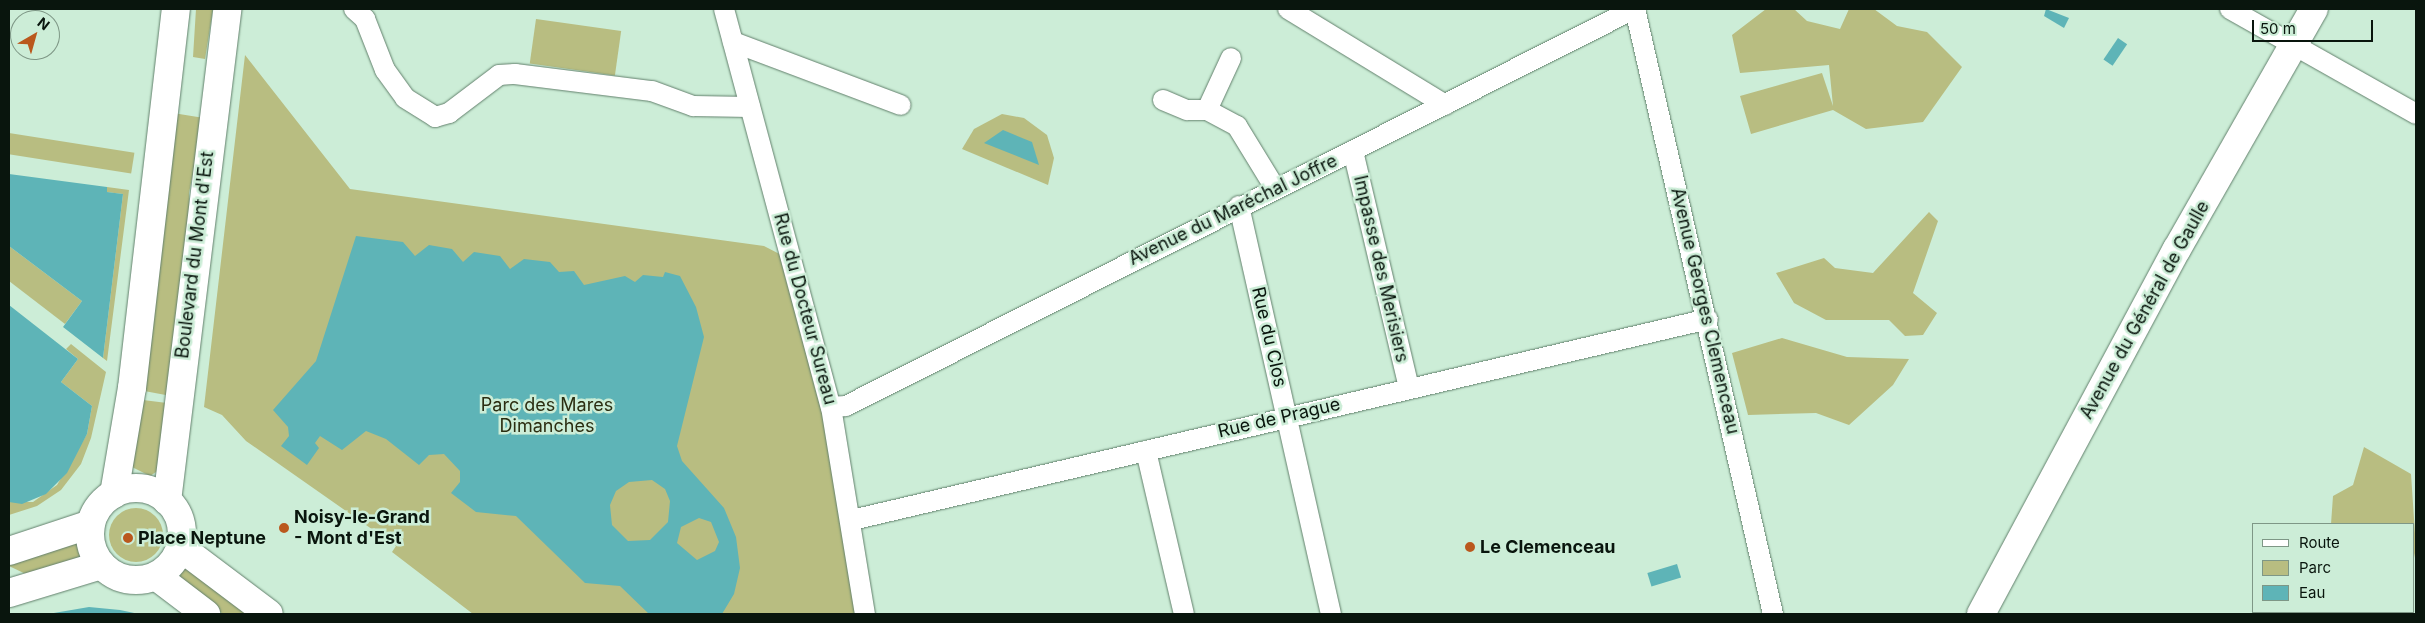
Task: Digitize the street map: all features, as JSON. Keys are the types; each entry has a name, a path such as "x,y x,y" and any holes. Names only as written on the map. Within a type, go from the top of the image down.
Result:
{"main road":[{"path":"114,494 142,489 167,501 179,519 180,547 167,569 156,576 132,580 102,565 90,538 91,524 96,512 114,494 132,394 176,9"},
{"name":"Boulevard du Mont d'Est","path":"167,501 227,9"},
{"name":"Avenue du Général de Gaulle","path":"1981,614 2177,249 2314,9"},
{"path":"9,551 91,524"},
{"path":"180,547 269,614"},
{"path":"9,593 102,565"},
{"path":"156,576 206,614"}],"street":[{"path":"354,9 365,19 385,70 405,98 435,117 449,113 499,75 515,74 652,91 693,106 750,107"},
{"name":"Rue du Docteur Sureau","path":"724,9 831,408 852,520 865,614"},
{"path":"1288,9 1445,105"},
{"name":"Avenue du Maréchal Joffre","path":"831,408 846,406 1239,206 1353,151 1634,9"},
{"name":"Avenue Georges Clemenceau","path":"1634,9 1708,319 1773,614"},
{"path":"2230,9 2416,114"},
{"path":"733,42 901,105"},
{"path":"1207,110 1232,58"},
{"path":"1163,100 1187,110 1207,110 1242,131 1275,188"},
{"name":"Impasse des Merisiers","path":"1353,151 1409,388"},
{"name":"Rue du Clos","path":"1239,206 1288,416 1331,614"},
{"name":"Rue de Prague","path":"852,520 1288,416 1708,319"},
{"path":"1146,451 1184,614"}],"green space":[{"path":"196,9 213,9 205,59 193,57"},
{"path":"1766,9 1794,9 1807,21 1840,29 1849,9 1874,9 1897,26 1927,32 1962,67 1923,122 1866,129 1833,110 1751,134 1740,96 1822,73 1833,106 1829,65 1740,73 1732,35"},
{"path":"536,19 621,31 615,76 530,64"},
{"name":"Parc des Mares Dimanches","path":"245,55 350,189 764,246 793,261 863,614 473,614 392,552 396,546 246,441 222,415 204,407"},
{"path":"173,113 204,118 189,193 191,244 171,396 139,390"},
{"path":"1002,114 1024,118 1047,135 1054,158 1048,185 962,149 974,129"},
{"path":"9,133 134,153 131,174 9,154"},
{"path":"107,187 129,190 107,361 103,358 123,194 106,192"},
{"path":"1929,212 1938,221 1913,293 1937,313 1923,335 1905,336 1889,320 1826,320 1794,303 1776,273 1824,258 1835,268 1873,273"},
{"path":"9,246 82,301 65,324 9,281"},
{"path":"1782,338 1847,357 1909,359 1893,385 1849,425 1816,413 1748,415 1732,353"},
{"path":"71,344 106,372 91,438 81,464 61,490 37,506 9,515 9,502 33,502 57,485 87,434 92,406 61,382 78,359 66,349"},
{"path":"135,399 167,403 159,470 150,476 130,466"},
{"path":"2364,447 2411,474 2414,523 2331,523 2333,496 2353,485"},
{"path":"136,508 146,510 155,516 161,525 163,535 161,545 155,554 146,560 136,562 126,560 117,554 111,545 109,535 111,525 117,516 126,510"},
{"path":"76,542 82,559 32,577 9,566 9,559"},
{"path":"184,566 255,614 223,614 187,588 180,576"}],"water":[{"path":"2046,9 2069,18 2064,28 2044,16"},
{"path":"2118,38 2127,44 2113,66 2103,60"},
{"path":"1003,130 1032,142 1039,165 984,143"},
{"path":"9,174 107,187 107,192 123,194 103,358 63,327 82,301 9,246"},
{"path":"356,236 403,242 415,256 429,245 452,249 463,262 474,252 500,256 510,269 524,259 550,262 559,272 574,271 584,285 625,276 635,282 643,275 663,277 665,272 680,276 696,307 704,337 677,446 682,461 724,508 736,537 740,568 734,594 722,614 649,614 620,586 585,583 516,516 476,512 451,493 460,482 460,471 444,454 429,455 419,465 386,439 366,431 342,450 320,436 315,443 319,448 307,465 281,446 289,436 288,427 273,410 316,361","holes":["652,480 665,489 670,501 668,522 650,540 628,541 612,525 610,505 616,491 629,482","699,518 711,522 719,542 715,551 697,560 677,543 681,527"]},
{"path":"9,305 78,359 61,382 92,406 87,434 67,473 46,494 22,504 9,502"},
{"path":"1677,564 1681,577 1651,586 1647,573"},
{"path":"89,607 120,610 139,614 48,614"}],"place":[{"name":"Noisy-le-Grand - Mont d'Est","path":"284,528"},
{"name":"Place Neptune","path":"128,538"},
{"name":"Le Clemenceau","path":"1470,547"}]}
